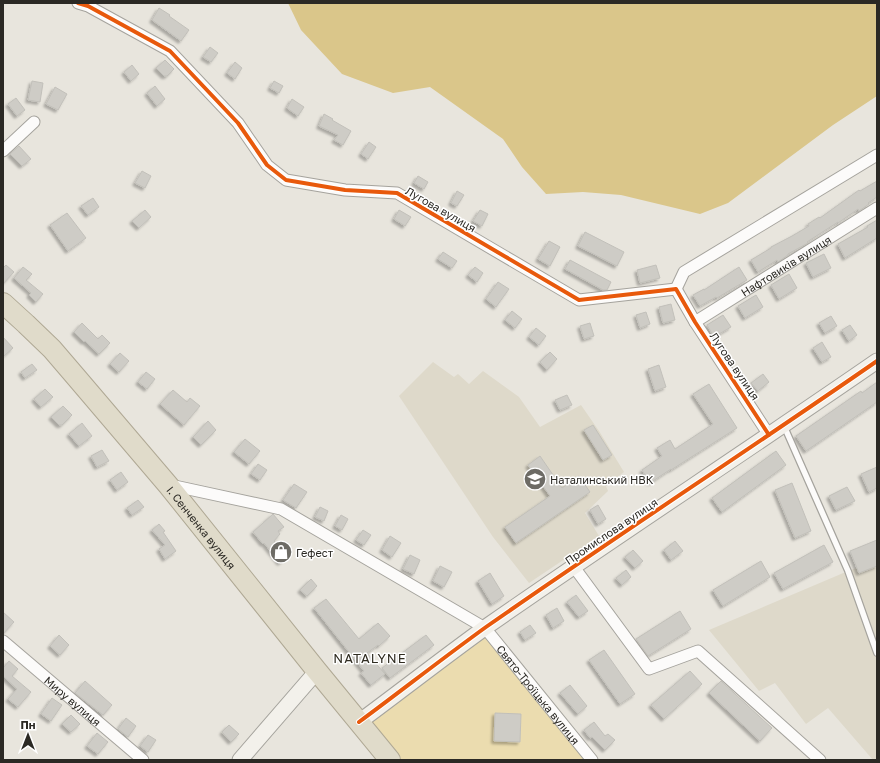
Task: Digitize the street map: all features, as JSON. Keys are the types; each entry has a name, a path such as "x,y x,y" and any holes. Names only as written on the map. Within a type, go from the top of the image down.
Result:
{"highway":[{"name":"І. Сенченка вулиця","path":"3,303 52,350 168,485 390,760"}],"street":[{"name":"Лугова вулиця","path":"78,3 88,6 170,51 238,123 267,165 286,180 345,190 397,193 579,300 676,289 695,322 769,435"},
{"path":"3,150 34,122"},
{"path":"676,289 684,272 877,155"},
{"name":"Нафтовиків вулиця","path":"695,322 877,208"},
{"name":"Промислова вулиця","path":"359,722 485,628 877,361"},
{"path":"168,485 281,509 485,628"},
{"path":"574,567 649,669 698,651 820,760"},
{"name":"Свято-Троїцька вулиця","path":"485,628 592,760"},
{"name":"Миру вулиця","path":"3,641 143,760"},
{"path":"240,760 317,671"}],"lane":[{"path":"784,425 848,571 877,653"}],"shaded area":[{"path":"288,3 877,3 877,96 833,125 728,203 700,214 621,195 583,192 546,194 522,167 503,139 430,87 393,93 342,74 301,30"},
{"name":"Наталинський НВК","path":"433,362 454,377 458,374 469,384 483,371 519,397 540,427 581,405 624,472 606,486 608,491 585,513 599,536 529,583 493,537 399,396"},
{"path":"877,561 877,760 873,760 828,708 806,724 775,683 759,691 709,630 848,571"},
{"path":"485,628 592,760 390,760 359,722"}],"building":[{"path":"159,8 189,30 181,41 152,20"},
{"path":"210,47 218,53 211,62 203,57"},
{"path":"165,60 174,69 167,76 164,76 156,68"},
{"path":"235,62 242,68 235,79 227,73"},
{"path":"132,65 139,74 131,81 124,72"},
{"path":"32,81 43,83 40,102 28,100"},
{"path":"274,81 283,86 279,93 270,88"},
{"path":"155,86 165,99 157,106 147,93"},
{"path":"55,87 67,94 58,110 46,104"},
{"path":"16,98 25,110 17,116 8,104"},
{"path":"292,99 304,107 298,116 287,108"},
{"path":"324,114 351,131 343,145 334,140 338,135 319,126"},
{"path":"369,142 376,147 368,159 361,154"},
{"path":"19,146 31,159 22,166 10,154"},
{"path":"142,171 151,176 145,188 135,183"},
{"path":"418,176 428,182 424,189 414,183"},
{"path":"877,181 877,197 868,203 869,204 859,211 858,209 778,262 777,260 758,272 751,260 809,226 808,224 819,217 820,218 859,190 860,191"},
{"path":"457,191 464,195 457,206 451,203"},
{"path":"93,198 99,207 88,215 81,206"},
{"path":"145,210 151,217 139,228 132,221"},
{"path":"399,210 411,217 405,226 394,219"},
{"path":"480,210 488,214 482,226 473,221"},
{"path":"67,213 86,238 68,251 50,225"},
{"path":"877,220 877,238 845,258 838,244 868,227 867,226"},
{"path":"585,232 624,252 617,266 578,246"},
{"path":"549,241 560,247 550,266 538,259"},
{"path":"443,252 457,261 452,268 438,259"},
{"path":"824,254 831,268 813,277 806,263"},
{"path":"570,260 611,282 607,290 603,290 565,269"},
{"path":"6,265 14,272 3,284 3,268"},
{"path":"656,265 660,278 640,283 637,270"},
{"path":"23,267 32,274 26,280 43,294 36,302 29,295 31,293 14,278"},
{"path":"475,267 483,273 477,282 468,275"},
{"path":"739,267 747,280 717,298 716,297 700,306 693,295 704,290"},
{"path":"789,274 797,288 779,299 771,285"},
{"path":"498,282 509,289 496,307 486,299"},
{"path":"756,295 763,307 745,318 738,306"},
{"path":"671,304 675,320 663,323 659,307"},
{"path":"512,311 522,319 515,328 505,320"},
{"path":"646,312 650,324 640,328 636,315"},
{"path":"723,315 731,327 714,337 707,325"},
{"path":"831,316 837,326 825,333 819,323"},
{"path":"82,323 98,339 102,335 110,343 99,354 74,332"},
{"path":"590,323 594,336 584,339 580,326"},
{"path":"850,325 857,335 849,341 842,330"},
{"path":"536,328 546,336 539,345 529,337"},
{"path":"3,337 13,348 3,357"},
{"path":"822,342 831,357 822,362 813,348"},
{"path":"550,352 557,359 547,370 540,362"},
{"path":"120,353 129,361 119,372 110,364"},
{"path":"32,364 37,370 25,378 21,372"},
{"path":"659,365 666,387 655,391 648,369"},
{"path":"146,372 155,379 147,389 138,382"},
{"path":"763,374 769,382 758,391 751,383"},
{"path":"877,382 877,402 806,451 796,436 861,391 862,393"},
{"path":"709,384 737,428 650,483 642,470 662,456 657,448 670,440 675,449 713,424 693,394"},
{"path":"45,389 53,397 41,407 34,399"},
{"path":"173,390 187,402 190,398 200,406 184,425 160,404"},
{"path":"567,395 572,405 560,410 555,400"},
{"path":"63,406 72,415 62,425 59,425 51,417"},
{"path":"208,421 216,430 201,445 193,437"},
{"path":"82,423 92,436 79,446 69,434"},
{"path":"593,425 612,455 603,460 584,430"},
{"path":"245,439 260,451 249,464 234,452"},
{"path":"102,450 109,461 97,467 91,456"},
{"path":"776,451 786,465 722,512 712,498"},
{"path":"540,456 562,488 579,476 590,492 516,543 505,527 550,496 528,465"},
{"path":"258,464 267,470 260,480 251,474"},
{"path":"877,467 877,488 869,492 861,474"},
{"path":"121,472 128,482 117,490 110,480"},
{"path":"792,483 811,531 795,538 775,490"},
{"path":"294,484 307,492 296,508 283,500"},
{"path":"847,487 855,501 836,510 829,496"},
{"path":"138,500 144,507 132,515 127,508"},
{"path":"598,505 606,519 598,524 590,510"},
{"path":"320,507 328,511 324,521 315,517"},
{"path":"273,514 284,527 278,531 280,534 274,541 289,556 280,563 253,532"},
{"path":"341,515 348,519 342,530 335,526"},
{"path":"159,524 165,531 163,532 176,551 165,559 159,549 165,545 152,530"},
{"path":"363,530 371,535 364,545 356,540"},
{"path":"390,536 401,543 392,557 382,550"},
{"path":"877,540 877,566 859,573 850,551"},
{"path":"675,541 683,551 671,560 664,550"},
{"path":"824,545 833,562 783,589 774,573"},
{"path":"633,550 643,561 635,568 625,557"},
{"path":"410,555 420,560 414,574 403,569"},
{"path":"761,561 770,577 723,606 713,590"},
{"path":"440,566 452,572 444,587 433,581"},
{"path":"626,570 631,577 622,585 616,578"},
{"path":"490,573 504,596 492,604 478,581"},
{"path":"311,579 317,586 307,596 300,590"},
{"path":"576,595 588,611 579,617 567,602"},
{"path":"326,599 359,639 378,623 390,636 379,646 378,645 367,653 385,674 371,685 361,673 364,671 314,608"},
{"path":"557,608 564,621 553,628 546,615"},
{"path":"680,611 691,629 648,656 636,639"},
{"path":"3,612 14,622 3,634"},
{"path":"530,625 536,633 525,640 520,632"},
{"path":"59,635 69,645 60,655 50,646"},
{"path":"426,635 434,645 390,678 382,668"},
{"path":"604,650 635,694 620,704 589,660"},
{"path":"9,661 18,669 12,676 31,692 18,707 8,699 17,689 3,676 3,668"},
{"path":"690,671 702,684 664,719 651,705"},
{"path":"85,681 112,705 103,715 75,693"},
{"path":"721,681 772,728 760,741 709,693"},
{"path":"570,685 587,706 578,714 560,693"},
{"path":"52,698 62,705 51,721 41,714"},
{"path":"495,713 521,714 520,742 494,741"},
{"path":"71,715 80,724 71,732 62,724"},
{"path":"126,718 136,726 128,737 118,729"},
{"path":"594,722 605,736 608,734 615,740 605,750 592,737 590,738 584,730"},
{"path":"229,725 239,734 231,742 222,732"},
{"path":"97,733 108,742 98,754 87,746"},
{"path":"148,735 156,740 148,752 140,746"}],"cycle path":[{"path":"78,3 88,6 170,51 238,123 267,165 286,180 345,190 397,193 579,300 676,289 695,322 769,435"},
{"path":"359,722 486,627 877,361"}],"place":[{"name":"Наталинський НВК","path":"535,479"},
{"name":"Гефест","path":"281,552"}],"district":[{"name":"NATALYNE","path":"370,658"}]}
